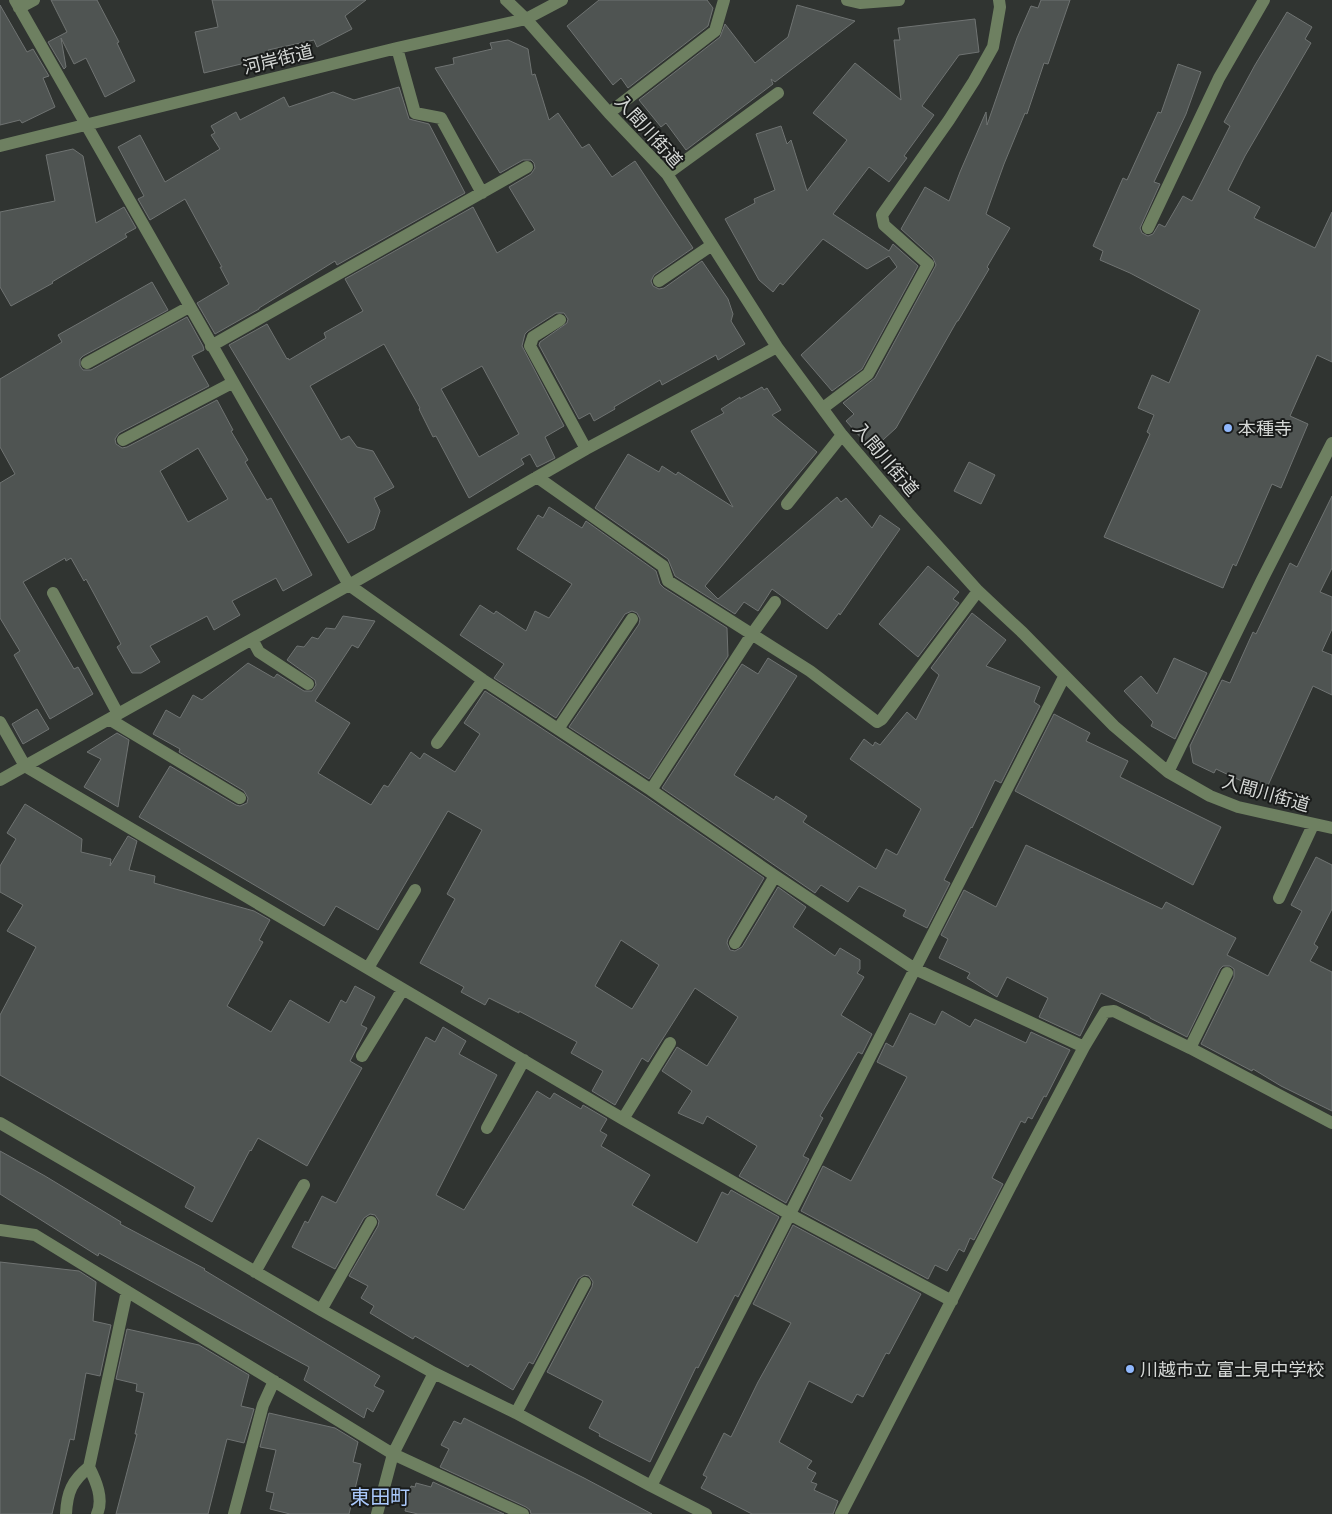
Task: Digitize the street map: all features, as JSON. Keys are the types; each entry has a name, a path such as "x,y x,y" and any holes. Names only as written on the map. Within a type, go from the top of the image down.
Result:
{"street":[{"path":"34,0 17,4 348,586 482,680 651,790 775,876 915,969 1084,1047"},
{"name":"入間川街道","path":"506,0 526,19 609,113 667,174 777,347 822,408 908,513 978,591 1114,726 1168,772 1210,796 1238,807 1332,828"},
{"name":"河岸街道","path":"0,146 397,48 526,19 562,0"},
{"path":"609,113 715,31 724,0"},
{"path":"847,0 860,3 899,0"},
{"path":"822,408 868,374 928,264 884,225 882,215 950,120 989,56 993,47 1000,7 999,0"},
{"path":"1148,228 1219,78 1264,0"},
{"path":"397,48 415,112 441,118 482,193"},
{"path":"667,174 778,93"},
{"path":"211,346 527,167"},
{"path":"659,282 712,245"},
{"path":"87,363 189,307"},
{"path":"560,320 533,337 530,346 586,449"},
{"path":"0,780 348,586 586,449 777,347"},
{"path":"123,440 232,382"},
{"path":"787,504 842,434"},
{"path":"1168,772 1262,580 1332,443"},
{"path":"537,477 663,566 668,581 810,670 877,722 882,719 978,591"},
{"path":"53,593 114,716 240,798"},
{"path":"651,790 752,634 775,602"},
{"path":"558,729 632,619"},
{"path":"252,640 260,652 308,684"},
{"path":"651,1486 1064,677"},
{"path":"437,743 482,680"},
{"path":"0,722 25,766 791,1215 952,1301"},
{"path":"1279,898 1313,825"},
{"path":"735,943 775,876"},
{"path":"368,968 415,890"},
{"path":"1190,1048 1227,973"},
{"path":"362,1056 403,989"},
{"path":"841,1514 1084,1047 1105,1012 1114,1011 1190,1048 1332,1123"},
{"path":"623,1118 670,1043"},
{"path":"486,1128 524,1060"},
{"path":"0,1124 321,1310 434,1373 516,1413 706,1514"},
{"path":"255,1272 304,1186"},
{"path":"321,1310 370,1222"},
{"path":"0,1230 35,1235 393,1454 523,1514"},
{"path":"516,1413 585,1283"},
{"path":"96,1514 99,1508 97,1484 89,1467 127,1291"},
{"path":"377,1514 393,1454 434,1373"},
{"path":"234,1514 263,1405 274,1381"},
{"path":"66,1514 68,1494 77,1477 89,1467"}],"building":[{"path":"51,0 97,0 119,42 117,43 135,81 105,97 86,58 74,64 61,38 66,67 64,69 48,42 67,32"},
{"path":"212,0 366,0 345,16 352,29 317,47 314,40 268,50 270,57 204,73 195,32 218,27"},
{"path":"599,0 707,0 713,8 708,26 628,88 621,78 613,85 567,26"},
{"path":"1041,0 1070,0 1048,64 1044,63 1027,114 1025,113 1004,164 986,214 1010,228 987,267 989,269 896,428 872,450 846,421 854,414 843,403 875,378 936,265 933,258 901,229 925,187 949,201 986,112 987,125 1017,38 1031,6 1038,8"},
{"path":"0,5 27,52 33,49 49,76 43,78 55,107 22,123 20,120 0,125"},
{"path":"797,5 855,21 775,82 771,79 773,84 686,150 666,123 661,127 639,100 720,37 725,24 755,63 788,37"},
{"path":"1287,12 1312,27 1305,39 1311,43 1245,156 1228,190 1260,207 1254,218 1315,248 1332,212 1332,362 1317,355 1290,416 1308,424 1281,488 1272,484 1236,566 1233,564 1223,588 1104,537 1150,434 1147,432 1154,415 1138,408 1152,375 1169,383 1200,310 1130,273 1100,260 1103,251 1093,246 1123,178 1127,180 1158,112 1161,113 1178,64 1201,72 1186,114 1154,182 1160,184 1140,228 1142,233 1148,236 1153,234 1159,224 1165,227 1183,196 1192,201 1230,126 1224,122"},
{"path":"975,19 979,52 959,55 922,106 934,115 904,156 907,158 889,182 869,167 833,214 889,251 893,244 918,266 862,369 832,391 801,355 897,267 889,256 867,269 823,239 783,285 780,283 773,292 759,280 725,219 755,203 754,199 775,190 756,134 781,126 787,144 791,140 807,191 847,140 813,113 855,63 901,100 894,40 900,40 898,28"},
{"path":"508,40 528,49 532,75 535,74 549,120 558,113 582,148 589,144 612,177 635,161 693,248 654,275 651,281 653,286 659,289 664,288 702,261 728,299 733,314 731,321 745,344 718,360 716,355 662,385 660,380 594,421 590,413 579,419 539,345 540,342 567,323 568,319 564,313 556,313 528,331 525,334 522,346 564,426 545,437 555,458 537,467 530,454 521,459 524,464 469,498 436,436 433,437 420,408 384,344 310,386 341,440 349,436 357,447 373,451 394,487 374,498 380,511 374,529 348,543 229,345 267,324 289,360 326,338 324,333 363,311 345,279 473,207 497,253 535,230 509,187 531,174 535,168 534,163 531,160 523,160 500,173 435,68 454,64 453,58 492,49 490,43","holes":["482,366 519,434 479,457 441,389"]},
{"path":"399,87 409,119 429,124 465,193 337,265 335,261 259,309 215,334 197,303 229,284 220,267 222,267 185,199 150,220 138,199 144,196 118,147 140,135 165,182 220,149 211,135 215,133 211,126 236,112 240,120 284,97 289,107 333,92 354,100"},
{"path":"73,149 83,156 96,223 124,207 136,228 125,234 127,237 53,283 11,306 0,287 0,212 55,201 46,155"},
{"path":"152,282 168,310 83,356 80,359 80,366 83,370 91,370 187,317 204,350 192,356 209,386 119,433 115,439 116,444 122,448 127,447 217,400 233,430 231,431 248,460 245,462 267,500 271,498 312,575 283,591 276,578 232,601 240,615 214,630 207,616 150,646 160,662 141,673 132,673 117,647 121,644 86,579 84,581 71,558 66,561 65,558 23,582 74,669 78,667 93,694 50,719 14,655 20,651 0,618 0,483 15,474 0,447 0,379 62,342 58,335","holes":["198,448 228,499 188,522 160,471"]},
{"path":"762,387 764,390 767,388 781,410 772,415 817,452 705,586 718,599 837,497 841,502 846,498 872,528 880,515 900,529 840,615 839,613 827,629 772,589 758,611 744,602 735,614 675,576 668,559 595,508 628,454 659,472 662,466 676,475 678,472 733,507 691,431 724,413 721,409 740,397 740,399"},
{"path":"969,462 995,475 981,504 954,491"},
{"path":"1332,496 1332,568 1320,592 1332,597 1332,629 1322,651 1332,655 1332,695 1313,686 1265,792 1216,769 1214,773 1193,763 1190,746 1222,680 1230,683 1253,632 1256,634 1290,563 1297,567"},
{"path":"549,507 582,528 586,521 656,571 660,584 664,588 727,628 728,656 649,779 569,727 639,624 640,619 637,613 632,611 625,614 556,718 494,678 504,664 460,635 480,605 494,614 496,611 526,631 535,611 549,618 572,584 517,549 538,515 543,518"},
{"path":"928,566 959,592 953,599 959,603 918,657 879,624"},
{"path":"972,613 1006,640 986,666 1040,687 1034,702 1040,706 1001,783 995,780 944,880 950,883 927,928 903,916 906,910 859,886 848,902 821,885 815,893 662,788 742,664 758,674 768,658 797,676 734,775 774,800 776,796 807,816 803,822 876,869 886,849 897,855 921,809 850,759 864,739 873,746 875,742 880,745 907,712 916,720 939,675 931,668"},
{"path":"343,616 375,621 358,648 352,645 315,701 350,723 318,773 371,805 384,785 388,787 411,752 420,759 424,753 455,772 480,734 464,723 485,691 646,797 764,878 728,939 727,943 730,950 735,951 742,947 778,887 806,907 793,927 835,956 840,948 860,960 860,969 857,973 864,977 841,1015 872,1034 862,1054 858,1052 820,1116 823,1118 803,1156 809,1159 786,1203 739,1176 757,1146 707,1116 703,1124 678,1113 692,1091 662,1071 677,1047 707,1066 738,1017 695,988 648,1062 642,1058 615,1105 592,1091 603,1071 571,1053 577,1042 519,1011 519,1013 489,998 485,1005 461,992 464,987 420,963 455,899 447,894 482,830 448,811 378,930 336,906 324,926 139,817 170,766 236,805 240,806 247,803 248,798 244,791 179,752 180,749 153,734 166,710 180,718 193,695 202,700 248,663 274,678 277,674 304,691 312,691 316,685 315,680 287,660 297,646 304,647 312,637 318,639 326,628 335,629","holes":["621,940 659,965 632,1009 595,986"]},
{"path":"1174,658 1207,673 1175,739 1151,726 1153,722 1124,691 1141,676 1157,694"},
{"path":"37,709 49,729 23,744 12,724"},
{"path":"1054,714 1090,733 1086,741 1128,761 1120,777 1221,827 1193,885 1015,791"},
{"path":"117,733 129,740 118,807 84,787 101,759 87,752"},
{"path":"25,804 82,839 81,852 111,859 110,866 128,836 137,841 129,870 155,876 154,883 254,911 270,920 259,940 263,942 227,1006 271,1032 290,1000 329,1023 341,1000 346,1003 355,986 375,997 361,1025 367,1028 350,1061 362,1068 307,1166 258,1138 212,1222 185,1207 195,1187 0,1075 0,1015 36,947 7,931 23,905 0,892 0,866 16,839 7,833"},
{"path":"1026,845 1162,909 1166,902 1236,938 1227,955 1268,976 1302,911 1291,905 1316,857 1332,865 1332,909 1314,944 1318,947 1310,961 1332,972 1332,1111 1201,1044 1234,977 1234,969 1230,966 1223,966 1220,969 1187,1037 1101,993 1080,1036 1039,1017 1048,998 1007,977 997,997 967,978 970,973 939,958 948,939 941,935 964,890 996,907"},
{"path":"942,1011 970,1027 975,1019 1026,1043 1031,1032 1070,1050 1046,1097 1044,1096 1032,1119 1028,1117 1025,1123 1021,1121 992,1178 1003,1184 974,1240 970,1238 964,1252 959,1249 947,1271 935,1265 928,1279 801,1211 823,1166 851,1181 907,1077 877,1062 886,1043 893,1047 910,1013 935,1025"},
{"path":"443,1027 466,1041 459,1054 497,1075 436,1195 464,1210 537,1091 550,1099 554,1093 581,1109 583,1105 607,1119 600,1131 607,1135 601,1146 650,1175 632,1205 697,1243 722,1192 728,1195 731,1190 779,1217 738,1297 735,1295 698,1368 696,1367 650,1462 599,1436 600,1434 589,1428 603,1401 547,1372 592,1287 593,1282 589,1276 584,1275 578,1279 533,1364 529,1362 513,1390 470,1364 468,1367 415,1336 413,1339 370,1313 374,1306 361,1298 368,1286 349,1276 378,1226 379,1221 375,1215 370,1214 364,1218 335,1269 292,1247 305,1221 308,1223 322,1196 336,1203 426,1037 435,1042"},
{"path":"0,1151 121,1222 120,1224 205,1269 380,1376 374,1386 384,1391 373,1412 367,1408 364,1418 304,1380 309,1367 99,1253 98,1256 0,1194"},
{"path":"793,1225 921,1294 889,1354 886,1353 863,1397 857,1394 852,1403 809,1381 779,1442 812,1461 807,1468 816,1473 811,1482 817,1484 814,1490 838,1501 833,1514 752,1514 701,1488 707,1477 703,1475 724,1433 731,1437 758,1382 791,1323 753,1304"},
{"path":"0,1262 79,1271 96,1282 93,1321 111,1325 100,1376 86,1373 74,1440 70,1439 52,1514 0,1514"},
{"path":"127,1329 199,1345 249,1375 241,1406 254,1409 244,1443 227,1439 208,1514 116,1514 137,1434 135,1434 144,1393 136,1391 137,1384 116,1379"},
{"path":"269,1413 335,1428 358,1442 353,1462 361,1464 349,1514 290,1514 270,1509 274,1493 266,1491 276,1450 260,1447"},
{"path":"464,1418 652,1514 531,1514 530,1510 526,1507 440,1467 449,1449 441,1445 454,1421 461,1424"},
{"path":"433,1482 504,1514 418,1514 405,1511 411,1486 415,1487 416,1483 431,1487"}],"place":[{"name":"本種寺","path":"1228,428"},
{"name":"川越市立 富士見中学校","path":"1130,1369"}],"district":[{"name":"東田町","path":"380,1496"}]}
